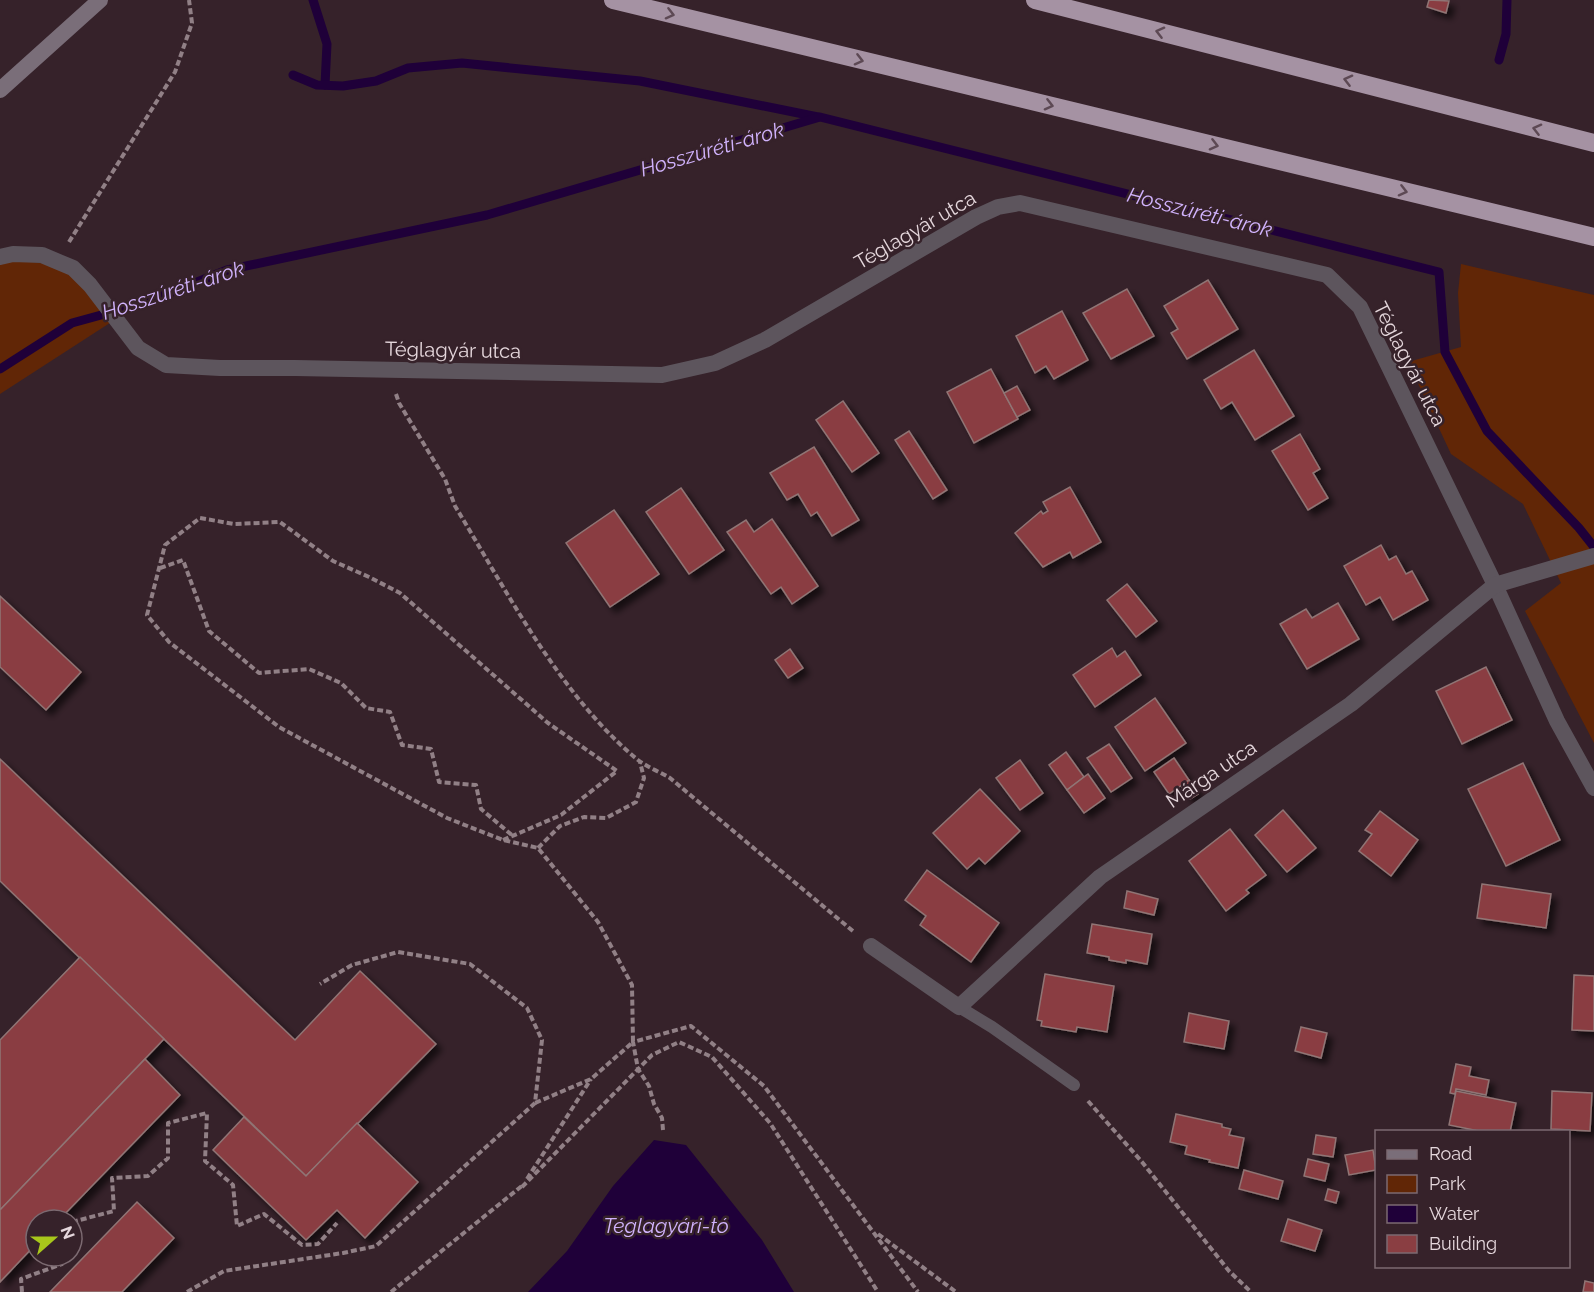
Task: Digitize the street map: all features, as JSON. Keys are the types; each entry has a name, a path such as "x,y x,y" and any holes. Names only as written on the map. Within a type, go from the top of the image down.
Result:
{"highway":[{"path":"613,0 1594,237"},
{"path":"1035,0 1594,143"}],"main road":[{"path":"0,90 100,0"}],"street":[{"name":"Téglagyár utca","path":"0,257 14,254 42,255 73,268 90,285 138,348 166,365 220,368 662,375 715,363 765,340 976,217 998,207 1020,203 1327,275 1360,307 1495,585 1557,721 1594,788"},
{"path":"1495,585 1594,556"},
{"name":"Márga utca","path":"959,1007 1100,877 1351,704 1495,585"},
{"path":"871,946 959,1007"}],"lane":[{"path":"959,1007 992,1027 1074,1085"}],"path":[{"path":"57,262 175,72 192,23 189,0"},
{"path":"384,370 393,385 399,403 445,479 455,506 549,660 606,730 640,761 670,777 871,946"},
{"path":"503,840 561,815 617,771 548,723 400,593 333,561 280,522 234,524 200,518 165,545 147,615 169,642 279,727 447,818 503,840 538,848 598,922 632,985 633,1042 638,1069 649,1086 654,1104 662,1118 663,1130"},
{"path":"159,568 183,560 210,631 259,673 309,669 341,683 366,708 390,712 402,745 431,749 439,782 476,785 481,809 513,836"},
{"path":"538,848 561,826 584,817 606,818 636,802 644,778 640,761"},
{"path":"320,984 352,964 398,952 470,964 527,1008 542,1040 535,1103"},
{"path":"522,1187 591,1079 633,1042 691,1026 764,1086 918,1292"},
{"path":"390,1292 522,1187 652,1055 679,1042 712,1057 770,1123 878,1292"},
{"path":"187,1292 224,1271 376,1246 535,1103 591,1079"},
{"path":"1074,1085 1142,1162 1229,1271 1251,1292"},
{"path":"84,1219 114,1211 112,1178 148,1176 168,1158 168,1123 207,1113 205,1161 233,1185 237,1226 264,1214 302,1245 318,1244 337,1223"},
{"path":"872,1230 956,1292"},
{"path":"22,1292 21,1279 51,1268"}],"green space":[{"path":"0,257 73,268 116,319 0,394"},
{"path":"1461,264 1594,295 1594,743 1525,611 1561,583 1523,504 1451,454 1408,362 1461,347 1458,293"}],"water":[{"name":"Téglagyári-tó","path":"654,1140 686,1145 762,1240 794,1292 528,1292 567,1251 613,1186"}],"building":[{"path":"1429,0 1449,1 1446,13 1427,7"},
{"path":"1208,280 1238,329 1187,359 1171,333 1178,329 1164,306"},
{"path":"1127,289 1154,336 1111,359 1083,313"},
{"path":"1062,311 1088,360 1054,379 1046,366 1035,373 1016,336"},
{"path":"1254,350 1294,416 1255,440 1232,402 1221,409 1204,380"},
{"path":"991,369 1018,419 974,443 947,392"},
{"path":"1017,386 1030,410 1017,417 1004,393"},
{"path":"843,401 879,453 852,472 816,420"},
{"path":"909,431 947,490 933,499 895,440"},
{"path":"1300,434 1320,469 1313,473 1328,498 1308,510 1272,451"},
{"path":"814,447 859,520 832,536 817,512 811,516 798,494 787,500 770,473"},
{"path":"1070,487 1101,542 1073,558 1070,552 1043,567 1015,533 1041,511 1043,514 1048,511 1043,502"},
{"path":"681,488 724,550 689,574 646,512"},
{"path":"614,510 659,574 610,607 566,543"},
{"path":"772,519 818,586 792,604 781,587 771,594 727,532 746,520 754,532"},
{"path":"1381,545 1389,560 1396,556 1406,574 1412,571 1428,600 1393,620 1380,597 1366,605 1344,566"},
{"path":"1127,584 1157,621 1136,637 1107,600"},
{"path":"0,596 81,672 46,710 0,667"},
{"path":"1338,603 1359,639 1307,669 1280,624 1306,609 1312,618"},
{"path":"1112,648 1117,657 1125,651 1141,675 1095,707 1073,675"},
{"path":"790,649 803,668 788,678 775,660"},
{"path":"1486,667 1512,720 1462,744 1436,691"},
{"path":"1155,698 1186,743 1145,771 1115,727"},
{"path":"1109,744 1132,778 1111,792 1087,758"},
{"path":"1066,752 1084,777 1067,790 1049,765"},
{"path":"1174,758 1189,780 1169,794 1154,772"},
{"path":"0,759 295,1040 360,971 436,1044 306,1176 0,881"},
{"path":"1020,760 1043,793 1020,810 996,778"},
{"path":"1523,763 1560,840 1506,866 1468,789"},
{"path":"1088,774 1105,798 1084,813 1067,790"},
{"path":"1189,780 1198,794 1190,799 1181,786"},
{"path":"980,789 1020,831 985,864 979,858 967,869 933,833"},
{"path":"1283,810 1316,848 1287,872 1255,835"},
{"path":"1380,811 1418,840 1391,876 1359,851 1372,834 1365,830"},
{"path":"1230,829 1266,875 1246,890 1249,893 1226,911 1189,861"},
{"path":"927,870 999,923 971,962 920,925 926,916 905,900"},
{"path":"1482,884 1551,894 1546,928 1477,918"},
{"path":"1127,891 1158,899 1154,915 1124,908"},
{"path":"1092,924 1152,934 1147,964 1109,960 1109,957 1087,953"},
{"path":"80,957 164,1039 0,1210 0,1040"},
{"path":"1045,974 1114,986 1107,1032 1077,1027 1076,1032 1041,1026 1042,1021 1037,1020"},
{"path":"1574,975 1594,976 1594,1031 1572,1030"},
{"path":"1189,1013 1229,1021 1224,1049 1184,1042"},
{"path":"1301,1027 1327,1033 1321,1058 1295,1051"},
{"path":"145,1059 180,1095 71,1208 24,1208 24,1257 0,1282 0,1210"},
{"path":"1456,1064 1471,1067 1469,1076 1489,1080 1486,1095 1456,1089 1455,1094 1450,1093"},
{"path":"1456,1091 1516,1103 1510,1130 1474,1130 1449,1125"},
{"path":"1552,1091 1592,1093 1590,1131 1551,1129"},
{"path":"1176,1114 1222,1124 1222,1127 1231,1129 1229,1135 1244,1138 1238,1168 1185,1154 1187,1146 1170,1142"},
{"path":"244,1117 306,1176 357,1123 418,1182 365,1238 337,1210 306,1240 213,1150"},
{"path":"1316,1135 1336,1138 1333,1157 1313,1154"},
{"path":"1373,1150 1375,1170 1349,1175 1345,1155"},
{"path":"1308,1159 1329,1164 1325,1181 1304,1176"},
{"path":"1244,1170 1283,1181 1278,1199 1239,1189"},
{"path":"1328,1189 1339,1192 1336,1203 1325,1200"},
{"path":"137,1202 174,1238 122,1292 50,1292 73,1268 84,1268 84,1257"},
{"path":"1288,1219 1322,1230 1315,1251 1281,1241"},
{"path":"1585,1281 1594,1283 1594,1292 1583,1292"}],"waterway":[{"path":"313,0 327,44 325,85"},
{"path":"1499,60 1506,34 1507,0"},
{"path":"293,75 317,85 343,86 376,81 408,68 462,63 640,81 818,117"},
{"name":"Hosszúréti-árok","path":"0,369 72,323 145,303 227,270 487,215 820,117 1439,272 1445,352 1487,431 1579,528 1594,547"}]}
